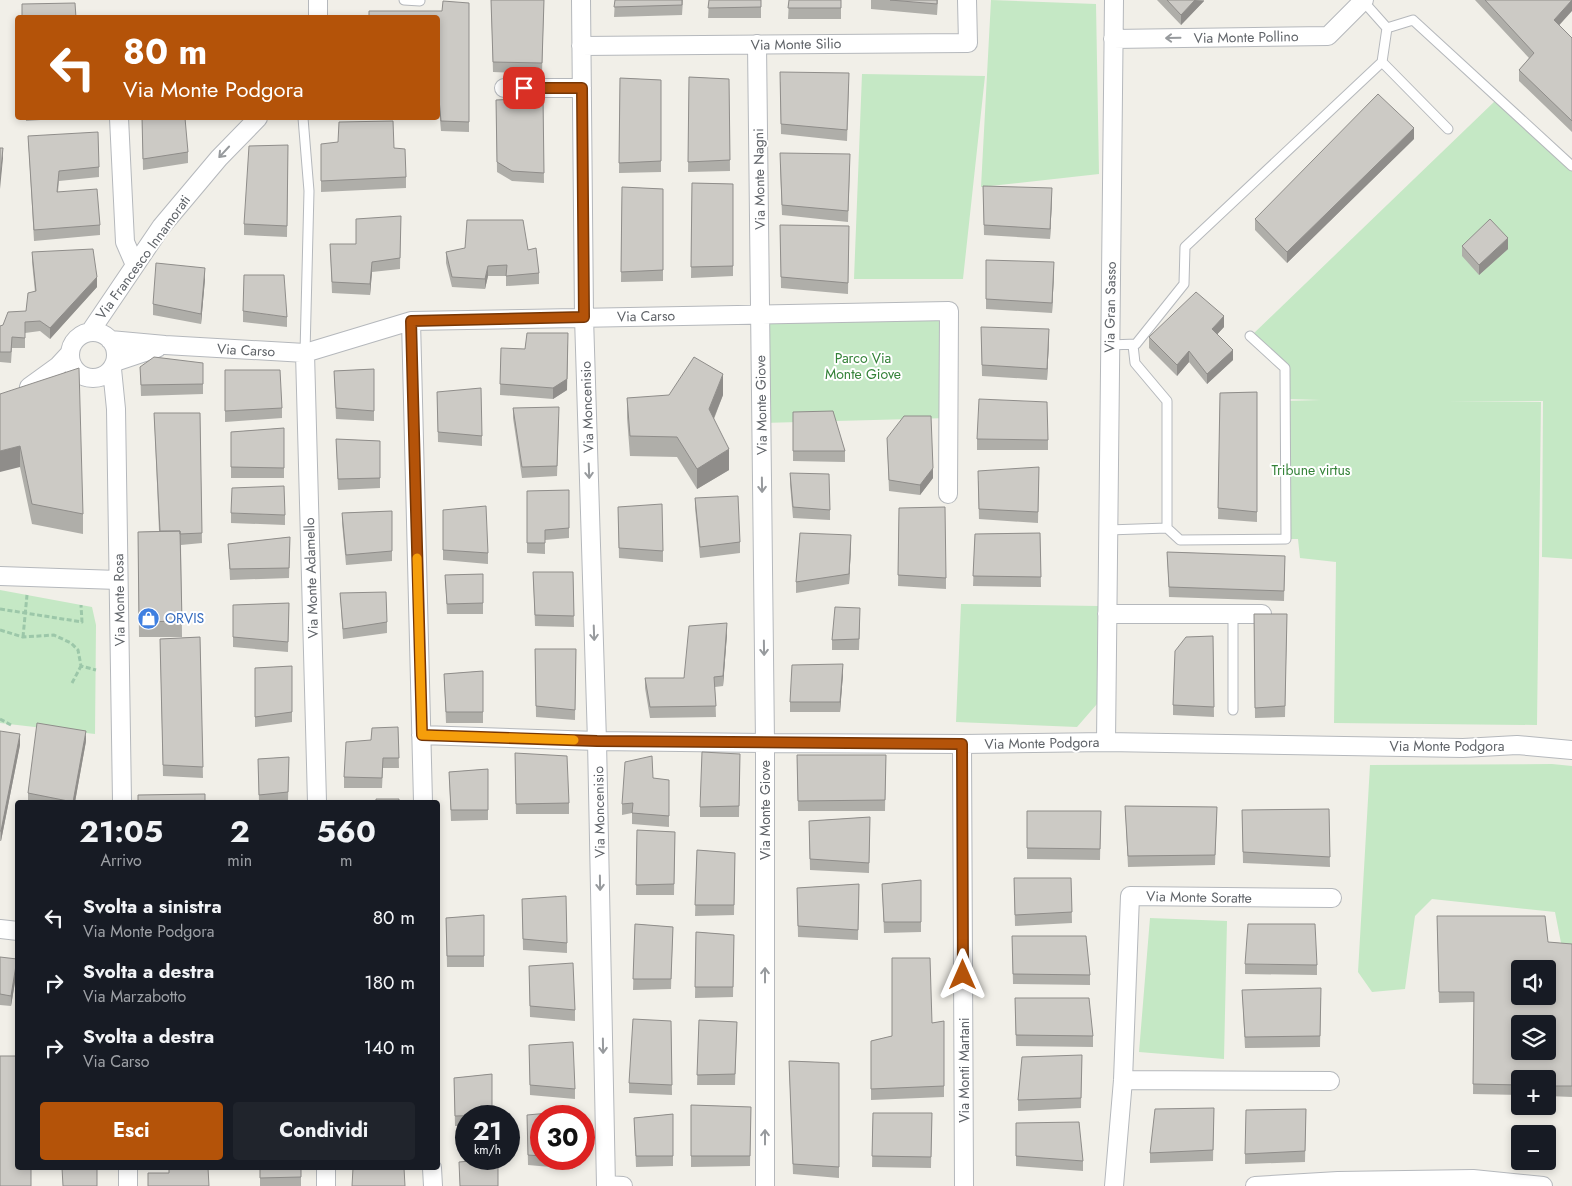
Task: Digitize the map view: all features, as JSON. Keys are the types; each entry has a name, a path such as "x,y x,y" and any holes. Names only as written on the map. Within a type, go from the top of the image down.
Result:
{"street":[{"path":"318,0 318,15"},
{"name":"Via Moncenisio","path":"581,0 584,317 597,741 606,1186"},
{"name":"Via Monte Silio","path":"581,46 968,42 968,0"},
{"name":"Via Gran Sasso","path":"1106,742 1114,0"},
{"name":"Via Monte Pollino","path":"1113,39 1328,36 1364,1"},
{"name":"Via Monte Nagni","path":"758,44 760,314"},
{"path":"504,88 582,88"},
{"path":"119,120 125,242 135,265"},
{"name":"Via Francesco Innamorati","path":"90,332 161,227 186,195 256,120"},
{"name":"Via Carso","path":"110,340 305,353 411,321 949,311 948,494"},
{"name":"Via Monte Giove","path":"760,314 764,743 765,1186"},
{"path":"411,321 423,800"},
{"name":"Via Francesco Innamorati","path":"90,332 97,333 110,340 116,354 113,365 100,378 85,376 22,390 58,366 70,353 76,339 82,335 90,332"},
{"name":"Via Carso","path":"113,365 165,345"},
{"path":"70,353 73,368 101,384 115,397"},
{"name":"Via Monte Adamello","path":"305,353 318,800"},
{"name":"Via Monte Rosa","path":"113,365 122,800"},
{"path":"0,576 118,580"},
{"path":"1107,614 1262,614"},
{"name":"Via Monte Podgora","path":"422,735 597,741 764,743 962,744 1106,742 1463,748 1517,745 1572,750"},
{"name":"Via Monti Martani","path":"962,744 964,1186"},
{"name":"Via Monte Soratte","path":"1114,1186 1123,1080 1130,896 1332,898"},
{"path":"0,929 15,932"},
{"path":"1123,1080 1330,1080"},
{"path":"128,1170 128,1186"},
{"path":"326,1170 326,1186"},
{"path":"432,1170 433,1186"},
{"path":"1255,1186 1338,1181 1473,1182 1543,1186"},
{"path":"606,1186 623,1186"}],"lane":[{"path":"404,0 420,0"},
{"path":"1110,345 1136,344 1184,284 1185,247 1382,62 1386,28 1364,1"},
{"path":"1386,28 1413,20 1572,166"},
{"path":"1382,62 1448,129"},
{"path":"303,120 309,191 305,353"},
{"path":"1108,530 1167,528 1180,540 1286,539 1285,368 1250,336"},
{"path":"1133,344 1136,364 1167,400 1167,528"},
{"path":"1233,614 1233,710"}],"path":[{"path":"23,637 26,595"},
{"path":"0,609 82,622 81,605"},
{"path":"0,630 23,637 54,636 71,643 78,650 81,666 72,683"},
{"path":"81,666 96,670"},
{"path":"0,719 10,725"}],"green space":[{"path":"991,0 1096,4 1099,174 981,187"},
{"path":"862,74 985,76 963,279 854,279"},
{"name":"Tribune virtus","path":"1495,101 1572,171 1572,559 1542,557 1543,401 1447,401 1541,402 1537,725 1334,723 1336,562 1300,558 1298,539 1286,539 1285,401 1321,400 1287,399 1286,367 1252,335"},
{"name":"Parco Via Monte Giove","path":"949,311 948,418 761,423 760,314"},
{"path":"0,590 92,607 96,625 95,734 0,723"},
{"path":"961,604 1098,606 1097,704 1077,727 956,722"},
{"path":"1552,764 1572,766 1572,949 1562,948 1555,912 1432,899 1415,916 1405,989 1372,992 1358,972 1370,765"},
{"path":"1150,918 1227,921 1224,1059 1139,1052"}],"building":[{"path":"491,0 544,0 542,63 493,62"},
{"path":"615,0 682,0 682,5 614,7"},
{"path":"709,0 761,0 761,7 708,8"},
{"path":"789,0 841,0 841,8 788,8"},
{"path":"890,0 937,0 937,4"},
{"path":"1167,0 1195,0 1181,15"},
{"path":"1485,0 1572,0 1554,20 1572,38 1572,121 1519,70 1534,53"},
{"path":"443,1 469,3 469,122 441,121 440,15 369,15 369,11 442,11"},
{"path":"75,3 76,15 22,15 22,4"},
{"path":"780,72 849,73 847,130 781,124"},
{"path":"689,77 729,79 730,160 688,162"},
{"path":"620,78 661,80 661,161 619,163"},
{"path":"1378,94 1414,128 1287,252 1255,219"},
{"path":"543,98 544,173 512,171 497,162 496,100"},
{"path":"142,120 185,120 188,152 143,159"},
{"path":"393,121 394,148 405,149 406,177 321,181 321,144 338,142 339,122"},
{"path":"98,132 99,167 59,171 57,192 97,189 100,225 34,230 28,136"},
{"path":"288,145 287,226 244,224 249,146"},
{"path":"0,148 3,148 0,178"},
{"path":"780,153 850,154 848,211 782,205"},
{"path":"692,183 733,184 733,266 691,267"},
{"path":"983,186 1052,188 1050,229 984,225"},
{"path":"622,187 663,189 663,270 621,272"},
{"path":"401,216 400,258 372,262 370,284 332,282 330,244 356,244 356,219"},
{"path":"1490,219 1508,238 1479,265 1462,246"},
{"path":"467,220 523,220 528,250 536,248 539,273 506,276 507,265 488,266 485,279 452,277 446,252 465,248"},
{"path":"780,225 849,226 848,283 781,277"},
{"path":"93,249 97,277 50,328 40,321 25,322 25,338 12,337 11,352 0,352 0,326 3,325 8,312 26,311 28,293 36,291 32,252"},
{"path":"986,260 1054,262 1052,303 986,299"},
{"path":"156,263 205,268 201,314 153,304"},
{"path":"244,275 284,275 287,317 243,311"},
{"path":"1196,292 1224,316 1212,329 1233,350 1207,374 1189,351 1177,365 1149,337"},
{"path":"981,327 1049,329 1047,369 982,365"},
{"path":"527,333 568,333 567,379 553,388 500,384 501,348 525,349"},
{"path":"154,357 203,363 203,384 141,385 140,367"},
{"path":"694,357 723,374 709,409 729,449 697,469 677,437 630,436 627,398 669,395"},
{"path":"79,368 83,514 32,504 20,446 0,451 0,394"},
{"path":"374,369 374,411 336,408 334,371"},
{"path":"225,370 280,370 282,408 225,411"},
{"path":"481,388 482,436 438,432 437,392"},
{"path":"1257,392 1257,512 1218,508 1220,393"},
{"path":"979,399 1047,402 1048,440 977,439"},
{"path":"559,407 557,466 522,467 513,408"},
{"path":"833,411 845,451 793,451 793,412"},
{"path":"154,413 200,413 202,533 180,534 180,531 160,531"},
{"path":"904,416 931,416 933,468 920,485 889,480 887,438"},
{"path":"284,428 284,468 231,467 231,432"},
{"path":"336,439 380,441 380,478 338,479"},
{"path":"1039,467 1038,512 979,509 978,471"},
{"path":"790,473 829,474 830,510 793,507"},
{"path":"284,486 285,515 231,513 232,488"},
{"path":"569,490 569,528 545,530 545,543 527,543 527,491"},
{"path":"738,496 740,542 700,547 695,498"},
{"path":"662,504 663,551 619,548 618,507"},
{"path":"486,506 488,553 443,550 443,510"},
{"path":"945,507 946,578 898,575 899,508"},
{"path":"392,511 392,551 346,555 342,513"},
{"path":"180,531 182,621 139,622 138,532"},
{"path":"800,533 851,535 849,574 796,582"},
{"path":"1040,533 1041,577 973,576 975,534"},
{"path":"290,537 289,568 230,569 228,544"},
{"path":"1167,552 1285,556 1284,591 1169,587"},
{"path":"533,572 573,572 574,616 535,615"},
{"path":"483,574 483,603 447,604 445,575"},
{"path":"386,592 387,622 343,629 340,593"},
{"path":"289,603 288,642 233,637 233,605"},
{"path":"835,607 860,608 859,639 832,640"},
{"path":"1254,614 1287,614 1285,706 1255,708"},
{"path":"727,623 723,676 714,677 716,706 650,707 645,678 684,678 689,626"},
{"path":"1213,636 1214,707 1173,705 1175,651 1186,637"},
{"path":"200,637 203,767 163,765 160,639"},
{"path":"535,649 576,649 575,710 536,706"},
{"path":"843,664 840,702 790,702 792,665"},
{"path":"292,666 292,712 255,717 255,668"},
{"path":"483,671 483,712 446,712 444,674"},
{"path":"37,723 86,731 73,800 63,800 28,793"},
{"path":"398,727 399,758 383,758 382,778 344,777 346,742 371,740 372,728"},
{"path":"0,731 20,734 1,831 0,831"},
{"path":"702,752 740,754 739,806 700,807"},
{"path":"515,753 567,756 569,803 516,804"},
{"path":"797,755 886,755 885,800 798,801"},
{"path":"652,756 653,778 669,780 669,816 632,813 633,803 622,804 625,762"},
{"path":"289,757 288,792 259,795 258,759"},
{"path":"488,769 488,810 451,810 449,772"},
{"path":"205,794 205,800 138,800 138,795"},
{"path":"376,799 399,799 399,800"},
{"path":"1125,806 1217,807 1215,855 1128,856"},
{"path":"1329,809 1330,857 1243,852 1242,810"},
{"path":"1027,811 1101,811 1100,849 1027,848"},
{"path":"870,817 869,863 810,859 809,821"},
{"path":"637,830 675,832 674,884 636,885"},
{"path":"697,850 735,853 734,905 695,905"},
{"path":"1014,878 1071,878 1072,912 1015,915"},
{"path":"921,880 921,922 884,922 882,884"},
{"path":"859,884 858,930 798,926 797,888"},
{"path":"566,896 567,943 523,939 522,899"},
{"path":"484,915 484,956 447,956 446,918"},
{"path":"1437,916 1545,916 1548,942 1572,944 1572,1086 1556,1086 1556,1070 1511,1070 1511,1085 1473,1084 1474,992 1439,992"},
{"path":"635,924 673,927 671,979 633,979"},
{"path":"1248,924 1315,924 1317,965 1245,964"},
{"path":"696,932 734,935 733,987 695,987"},
{"path":"1012,936 1086,936 1090,975 1013,974"},
{"path":"0,957 15,959 11,996 0,994"},
{"path":"892,958 930,958 932,1023 944,1021 944,1086 871,1089 871,1041 892,1036"},
{"path":"573,963 575,1010 530,1006 529,966"},
{"path":"1321,988 1320,1036 1245,1037 1242,990"},
{"path":"1015,998 1089,998 1093,1036 1016,1035"},
{"path":"633,1019 671,1021 672,1085 629,1083"},
{"path":"699,1020 737,1022 735,1074 697,1075"},
{"path":"573,1042 575,1089 530,1085 529,1045"},
{"path":"1082,1055 1081,1098 1018,1100 1022,1057"},
{"path":"0,1056 15,1056 15,1170 31,1170 31,1186 0,1186"},
{"path":"789,1061 839,1063 839,1167 793,1164"},
{"path":"492,1074 492,1105 455,1105 455,1116 454,1078"},
{"path":"691,1105 751,1107 750,1156 691,1156"},
{"path":"1214,1108 1213,1150 1150,1153 1155,1109"},
{"path":"1306,1109 1305,1151 1245,1154 1246,1110"},
{"path":"873,1113 932,1113 931,1157 872,1156"},
{"path":"673,1114 673,1156 636,1156 634,1118"},
{"path":"527,1115 530,1115 530,1155 528,1155"},
{"path":"1079,1122 1083,1161 1016,1156 1016,1123"},
{"path":"62,1170 97,1170 97,1186 63,1186"},
{"path":"169,1170 208,1170 209,1186 148,1186 148,1173 169,1173"},
{"path":"260,1170 301,1170 301,1177 260,1178"},
{"path":"353,1170 404,1170 405,1186 352,1186"},
{"path":"459,1170 498,1170 498,1186 460,1186"}],"slow traffic":[{"path":"417,558 422,735 574,740"}],"place":[{"name":"ORVIS","path":"149,618"}],"route":[{"path":"524,88 582,88 584,317 411,321 422,735 597,741 962,744 963,975"}]}
